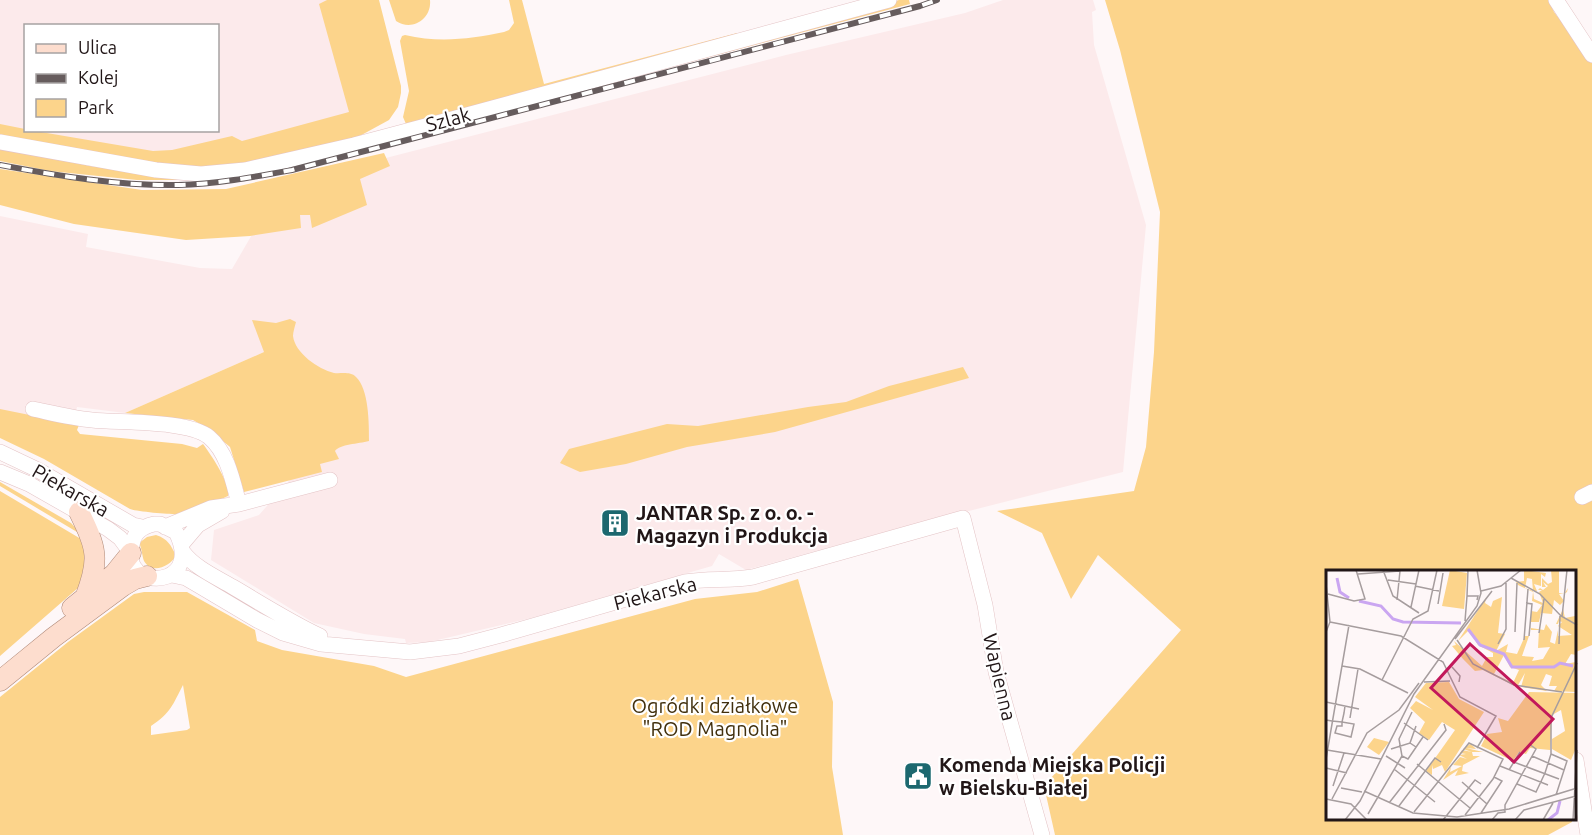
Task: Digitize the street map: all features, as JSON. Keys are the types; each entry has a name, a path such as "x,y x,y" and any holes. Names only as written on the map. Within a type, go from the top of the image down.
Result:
{"main road":[{"path":"79,512 95,551 94,574 85,598"},
{"path":"0,664 114,574 131,553"},
{"path":"0,681 54,637 123,586 135,579 147,576"}],"street":[{"name":"Szlak","path":"0,142 156,170 201,174 245,170 452,119 889,0"},
{"path":"1556,0 1592,55"},
{"path":"33,409 89,420 163,425 197,430 209,437 218,447 230,473 238,504"},
{"name":"Piekarska","path":"0,452 38,470 133,525 142,527"},
{"name":"Piekarska","path":"0,472 29,484 108,529 120,538 131,553"},
{"path":"165,526 200,512 330,480"},
{"path":"182,548 176,532 165,526 154,524 142,527 132,542 132,563 135,568 147,576 156,579 172,575 178,568 182,548 198,525 238,504"},
{"name":"Piekarska","path":"172,575 186,578 283,633 321,644 410,652 459,646 685,582 753,577 963,518"},
{"name":"Wapienna","path":"963,518 985,605 996,672 1042,835"},
{"name":"Piekarska","path":"182,548 189,561 297,625 345,645"},
{"path":"1577,772 1587,833"}],"shaded area":[{"path":"0,0 368,0 387,116 156,161 0,132"},
{"path":"1003,0 1093,0 1096,10 1092,12 1094,45 1146,225 1123,472 746,570 719,554 712,566 531,618 429,642 406,643 405,639 364,634 314,623 211,560 214,530 259,515 295,474 264,352 125,413 77,407 68,441 0,416 0,216 88,234 86,247 200,268 232,269 260,221 347,168 786,55 965,13"}],"green space":[{"path":"327,0 379,0 401,93 398,107 389,120 356,138 249,165 180,169 0,138 0,124 24,129 24,132 41,132 153,151 172,150 232,136 242,141 349,112 319,4"},
{"path":"389,0 430,0 430,7 420,22 402,24 396,21"},
{"path":"509,0 522,0 544,84 737,33 738,38 406,124 403,117 409,91 400,41 402,36 455,39 504,32 509,30 514,23"},
{"path":"899,0 909,0 910,4 599,86 215,180 137,180 50,171 0,161 0,146 90,166 193,178 853,14"},
{"path":"1105,0 1549,0 1554,12 1592,61 1592,645 1577,652 1577,570 1326,570 1326,820 1572,820 1572,822 1548,835 1055,835 1044,786 1181,630 1098,555 1071,599 1042,533 997,511 1134,491 1146,447 1154,352 1160,212 1120,50"},
{"path":"384,153 390,166 360,179 367,205 312,228 310,215 300,215 301,228 250,236 186,240 74,224 0,205 0,169 142,190 226,189"},
{"path":"290,319 296,322 293,336 303,354 328,371 354,375 360,382 366,398 369,441 337,449 335,451 339,459 320,464 322,472 244,492 230,447 211,431 193,420 125,413 264,352 252,320 276,323"},
{"path":"963,367 969,378 775,432 687,447 626,464 580,472 560,463 569,449 667,424 698,426 846,402 889,386"},
{"path":"0,409 79,425 77,430 80,434 182,444 197,448 203,444 223,476 228,496 177,514 130,509 44,459 0,438"},
{"path":"0,482 71,523 82,535 0,486"},
{"path":"0,491 81,539 86,564 84,576 78,588 0,656"},
{"path":"156,535 169,543 176,556 161,568 152,568 147,565 139,543 147,537"},
{"name":"Ogródki działkowe \"ROD Magnolia\"","path":"798,579 833,702 832,767 843,835 0,835 0,697 68,642 134,594 187,592 255,630 257,641 282,650 374,666 406,677 695,599 757,592","holes":["183,685 190,728 151,735 151,726 167,712"]}],"railway":[{"path":"0,165 89,180 156,185 207,183 264,175 292,170 937,0"}],"place":[{"name":"JANTAR Sp. z o. o. - Magazyn i Produkcja","path":"615,523"},
{"name":"Komenda Miejska Policji w Bielsku-Białej","path":"918,776"}]}
